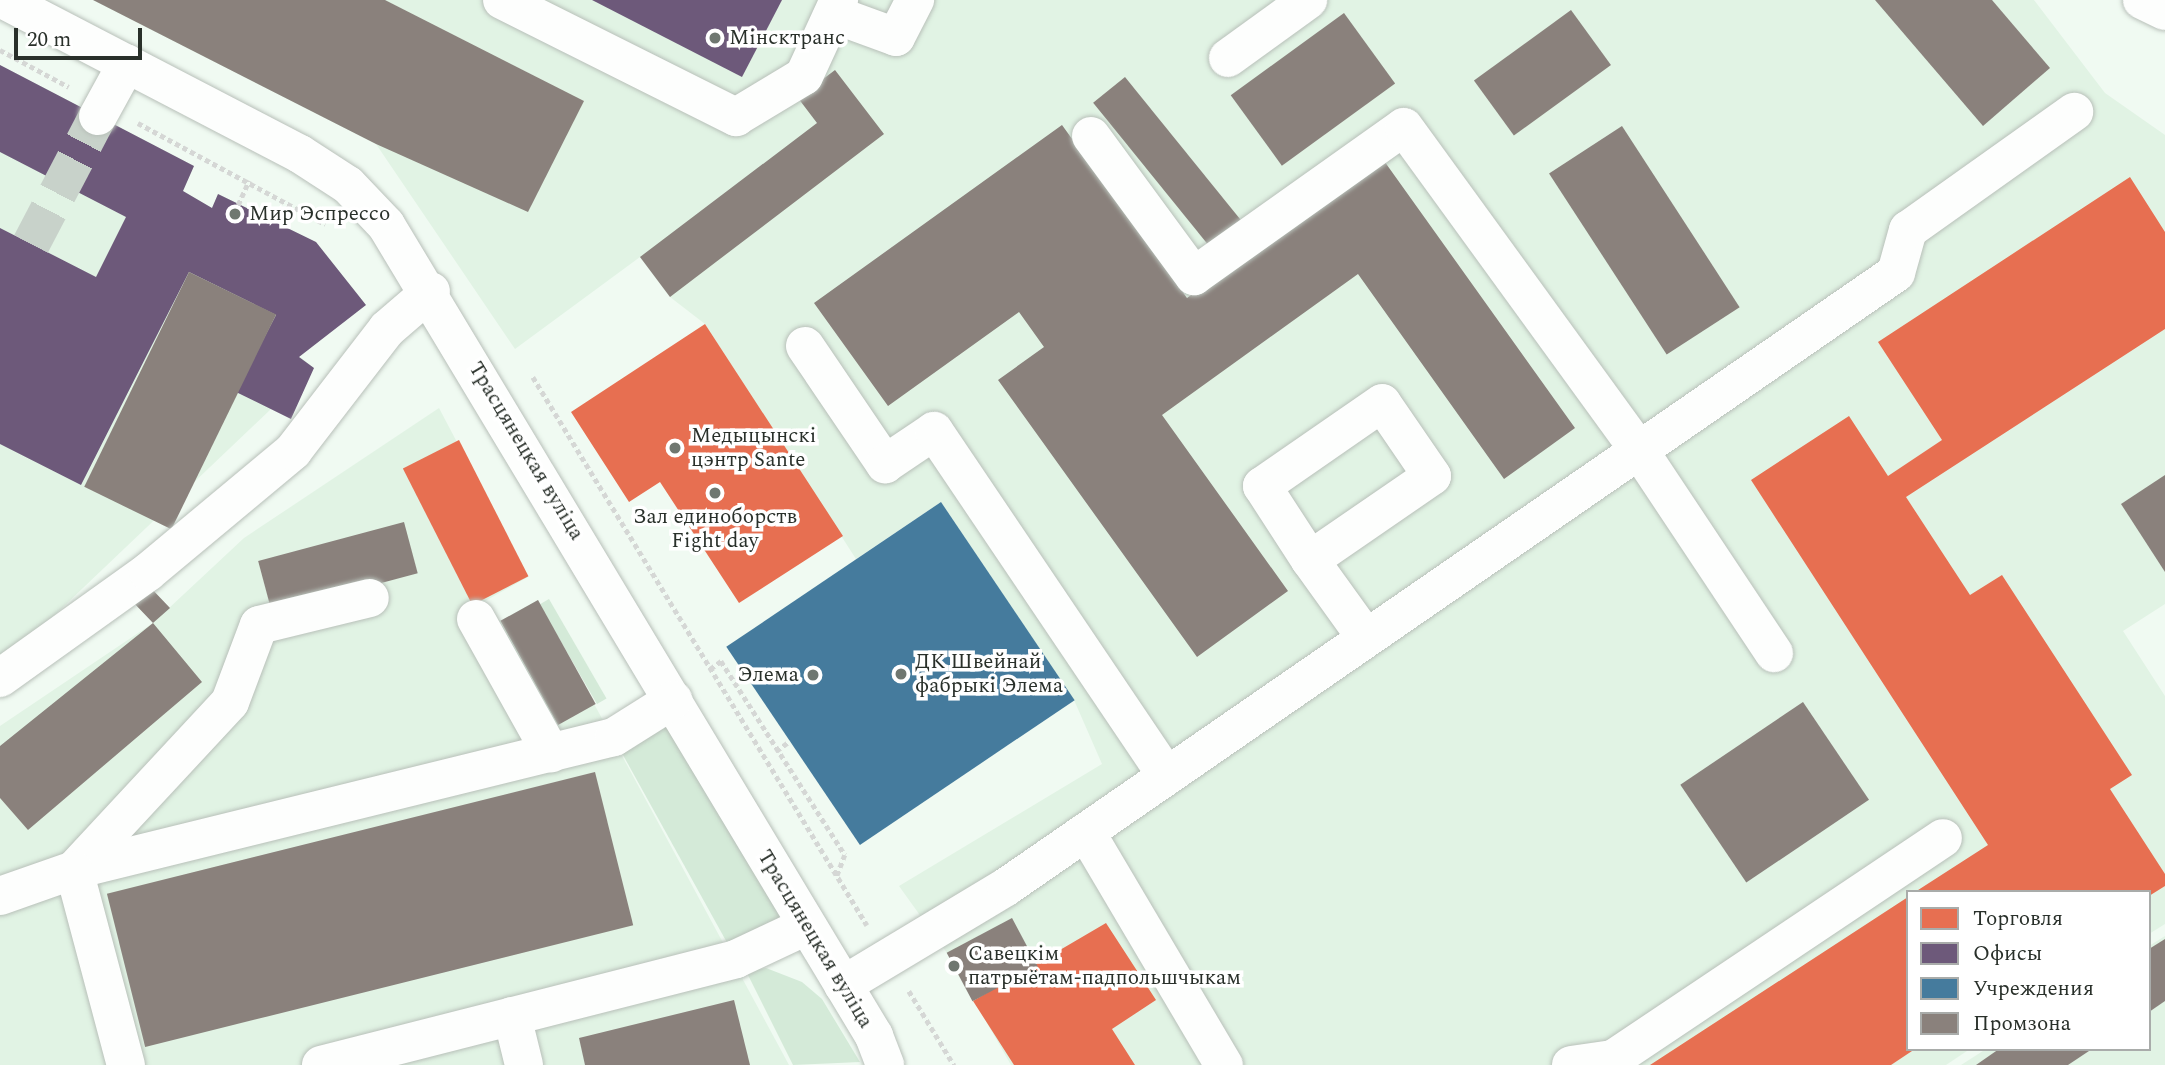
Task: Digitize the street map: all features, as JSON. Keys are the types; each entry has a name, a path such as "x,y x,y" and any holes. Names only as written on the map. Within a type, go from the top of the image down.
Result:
{"street":[{"name":"Трасцянецкая вуліца","path":"4,0 127,63 348,185 386,225 431,291 843,985 885,1065"},
{"path":"502,0 736,117 804,76 836,7 896,37 915,0"},
{"path":"1228,58 1308,0"},
{"path":"2142,0 2165,11"},
{"path":"100,111 127,63"},
{"path":"843,985 889,959 1086,832 1896,272 1908,230 2074,112"},
{"path":"1091,136 1194,276 1404,127 1639,450 1774,653"},
{"path":"0,678 148,572 293,451 387,329 431,291"},
{"path":"805,346 885,464 934,431 1167,776"},
{"path":"1310,560 1366,638"},
{"path":"74,870 230,702 259,625 370,598"},
{"path":"476,619 551,753"},
{"path":"0,896 74,870 614,737 673,700"},
{"path":"1086,832 1224,1065"},
{"path":"1571,1065 1613,1059 1943,838"},
{"path":"74,870 126,1065"},
{"path":"321,1065 736,959 806,926"},
{"path":"512,1017 524,1065"}],"path":[{"path":"0,50 100,111 249,180 334,233"},
{"path":"238,205 249,180"},
{"path":"533,377 836,878 954,1065"},
{"path":"710,669 721,661 776,751 845,855 836,878"},
{"path":"776,751 790,741"}],"shaded area":[{"path":"93,0 2034,0 2105,93 2165,135 2165,604 2123,631 2165,696 2165,924 2151,933 2151,890 1906,890 1906,1051 1967,1051 1946,1065 1011,1065 947,953 899,886 1102,764 1074,700 941,502 856,559 705,324 670,297 640,257 515,349 376,144"},
{"path":"0,65 194,166 183,191 212,208 218,194 316,242 366,305 299,356 314,368 0,667"},
{"path":"439,408 528,577 478,605 500,621 538,600 789,1065 0,1065 0,726 153,623 244,538"},
{"path":"549,599 606,699 597,704 539,604"},
{"path":"670,711 778,905 782,926 730,948 618,746"},
{"path":"2165,936 2165,1065 1961,1065 1983,1051 2151,1051 2151,945"},
{"path":"766,968 802,982 822,999 860,1062 793,1065 746,971"}],"building: Торговля":[{"path":"2130,177 2165,232 2165,329 1906,497 1970,595 2002,575 2132,775 2110,789 2165,874 2165,886 2151,895 2151,890 1918,890 1988,845 1751,480 1849,416 1888,476 1942,440 1878,342"},
{"path":"705,324 843,536 739,603 660,482 629,502 571,412"},
{"path":"459,440 528,576 472,605 403,469"},
{"path":"1906,898 1906,1051 1912,1051 1891,1065 1650,1065"},
{"path":"1106,923 1156,1000 1112,1029 1135,1065 1014,1065 973,1001"}],"building: Офисы":[{"name":"Мінсктранс","path":"592,0 782,0 742,77"},
{"path":"0,65 194,166 183,191 212,208 218,194 316,242 366,305 299,357 314,368 291,419 236,392 276,315 189,272 81,485 0,444 0,228 96,277 126,217 0,152"}],"building: Учреждения":[{"name":"ДК Швейнай фабрыкі Элема","path":"941,502 1075,700 860,845 726,647"}],"building: Промзона":[{"path":"93,0 385,0 584,101 528,212 376,144"},
{"path":"1875,0 1992,0 2050,68 1983,126"},
{"path":"1571,10 1611,65 1514,136 1474,81"},
{"path":"1344,13 1395,83 1282,166 1231,95"},
{"path":"835,70 884,134 670,297 640,257 817,123 798,98"},
{"path":"1125,77 1241,220 1209,246 1093,103"},
{"path":"1062,125 1187,298 1382,158 1575,428 1504,479 1358,274 1162,415 1288,591 1197,657 998,380 1044,347 1019,312 888,406 814,303"},
{"path":"1622,126 1740,307 1667,355 1549,173"},
{"path":"189,272 276,315 171,529 84,487"},
{"path":"2165,475 2165,572 2121,504"},
{"path":"404,522 418,573 272,612 258,561"},
{"path":"149,586 170,608 153,623 132,601"},
{"path":"538,600 596,704 558,725 500,621"},
{"path":"153,623 202,682 28,830 0,798 0,746"},
{"path":"1803,702 1869,800 1746,883 1680,785"},
{"path":"595,772 633,925 145,1047 107,894"},
{"path":"1012,918 1038,967 972,1001 947,953"},
{"path":"2165,939 2165,1001 2151,1011 2151,948"},
{"path":"734,1000 750,1065 585,1065 579,1038"},
{"path":"1996,1051 2089,1051 2068,1065 1976,1065"}],"tunnel":[{"path":"31,244 98,116"}],"place":[{"name":"Мінсктранс","path":"715,38"},
{"name":"Мир Эспрессо","path":"235,214"},
{"name":"Медыцынскі цэнтр Sante","path":"675,448"},
{"name":"Зал единоборств Fight day","path":"715,493"},
{"name":"ДК Швейнай фабрыкі Элема","path":"901,674"},
{"name":"Элема","path":"813,675"},
{"name":"Савецкім патрыётам-падпольшчыкам","path":"954,966"}]}
